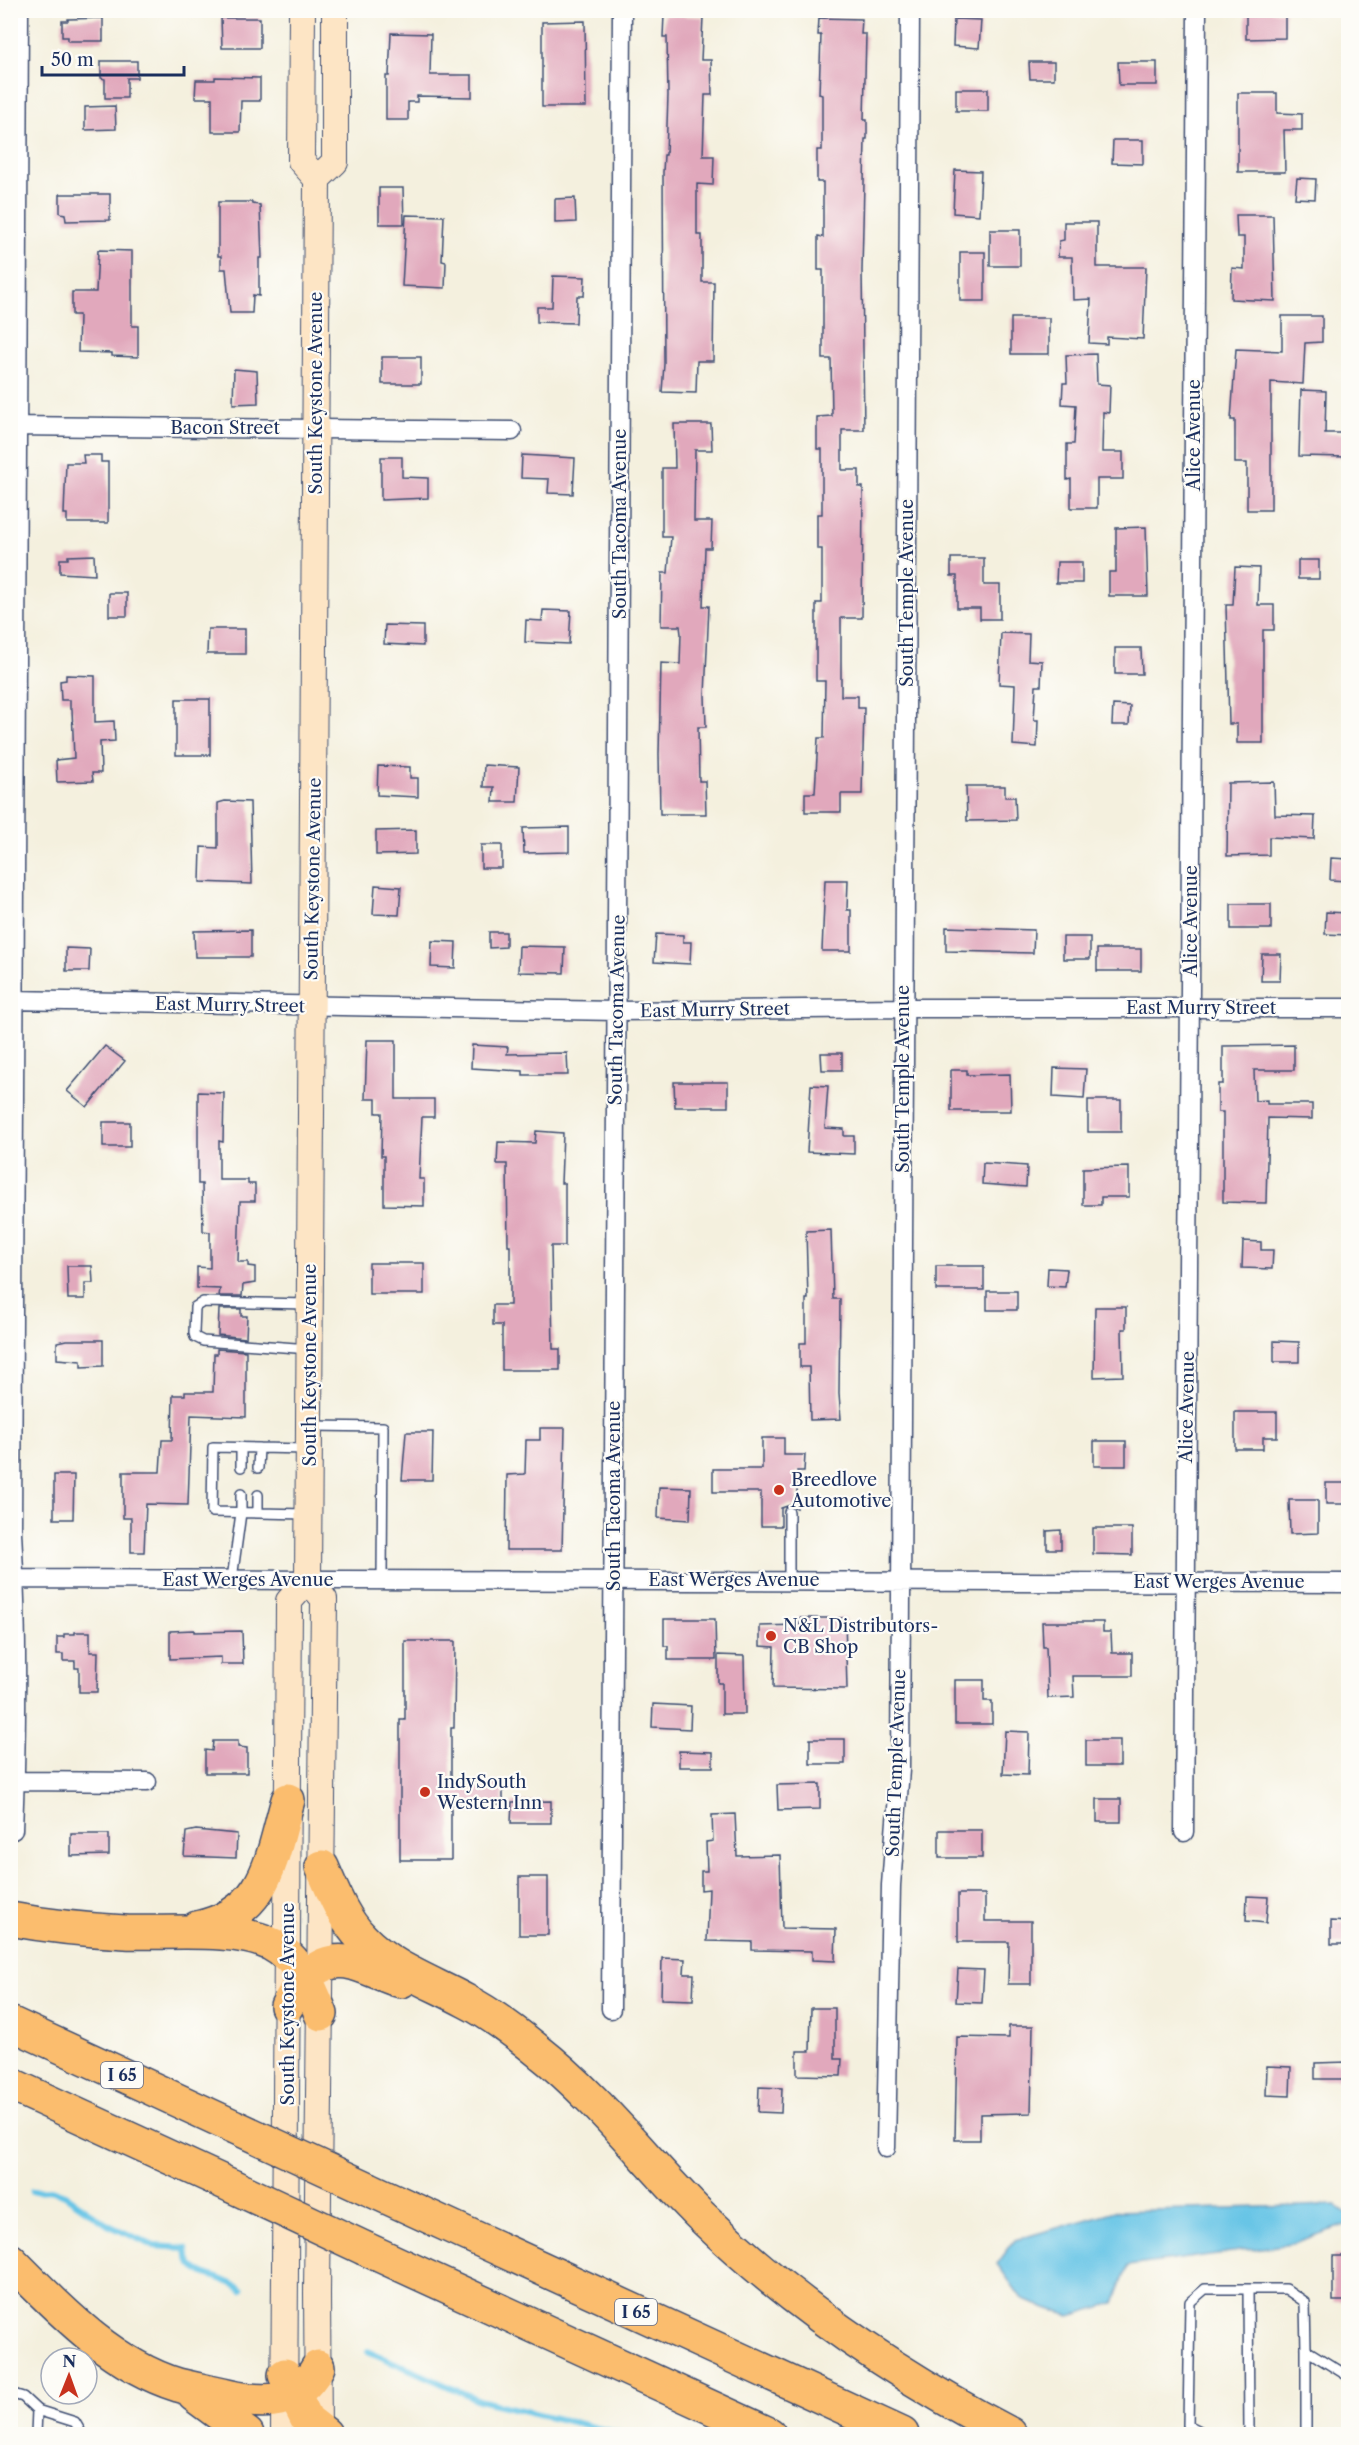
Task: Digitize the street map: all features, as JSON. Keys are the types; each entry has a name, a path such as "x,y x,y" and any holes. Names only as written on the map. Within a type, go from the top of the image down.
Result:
{"highway":[{"path":"176,1932 226,1919 257,1893 272,1857 288,1800"},
{"path":"322,1867 341,1909 361,1938 401,1968 496,2019 548,2059 700,2215 772,2279 813,2312 906,2377 1010,2434"},
{"path":"10,1919 71,1928 176,1932 249,1938 269,1943 305,1967 321,2014"},
{"path":"305,1967 347,1962 399,1980 435,1986"},
{"path":"288,2006 305,1967"},
{"name":"I 65","path":"10,2023 902,2434"},
{"path":"10,2084 769,2434"},
{"path":"10,2260 69,2319 86,2332 149,2373 178,2385 261,2402 288,2388 310,2382 318,2367"},
{"path":"178,2385 220,2412 247,2434"},
{"path":"288,2388 307,2420 320,2433"}],"main road":[{"path":"302,10 301,161 317,179 335,162 335,10"},
{"name":"South Keystone Avenue","path":"305,1967 322,1867 324,1599 308,1580 317,179"},
{"name":"South Keystone Avenue","path":"305,1967 288,1800 289,1601 308,1580"},
{"name":"South Keystone Avenue","path":"284,2434 288,2388 288,2006"},
{"name":"South Keystone Avenue","path":"320,2433 318,2367 321,2014"}],"street":[{"path":"14,1830 11,1000 19,10"},
{"name":"South Tacoma Avenue","path":"611,2009 622,10"},
{"name":"South Temple Avenue","path":"886,2148 891,1885 900,1770 910,10"},
{"name":"Alice Avenue","path":"1184,1832 1197,10"},
{"name":"Bacon Street","path":"14,426 512,431"},
{"name":"East Murry Street","path":"11,1000 617,1011 904,1008 1348,1008"},
{"name":"East Werges Avenue","path":"12,1579 614,1579 1348,1583"},
{"path":"15,1781 147,1782"}],"lane":[{"path":"310,1304 203,1302 195,1307 194,1312 195,1337 203,1341 310,1349"},
{"path":"309,1514 212,1512 213,1447 259,1448 309,1437 382,1427 382,1580"},
{"path":"241,1447 241,1467"},
{"path":"258,1468 259,1448"},
{"path":"232,1579 241,1494"},
{"path":"258,1495 258,1513"},
{"path":"789,1512 789,1581"},
{"path":"1206,2434 1188,2425 1190,2302 1205,2289 1286,2289 1305,2302 1306,2434"},
{"path":"1248,2289 1249,2434"},
{"path":"1306,2350 1348,2376"},
{"path":"10,2393 23,2397 37,2410 75,2422 82,2434"},
{"path":"36,2434 37,2410"}],"water":[{"path":"1336,2205 1348,2216 1348,2224 1291,2244 1128,2266 1114,2303 1070,2316 1023,2300 997,2264 1015,2240 1116,2211"}],"building":[{"path":"1246,10 1285,12 1285,38 1246,39"},
{"path":"664,15 703,17 701,60 711,60 712,95 705,95 703,156 714,156 713,185 697,184 697,235 702,235 702,282 714,282 713,361 697,361 696,393 662,392 664,364 663,172 664,155 666,155 668,95 667,37 663,37"},
{"path":"103,18 103,41 68,41 68,37 62,37 62,21"},
{"path":"221,18 260,18 260,48 222,48"},
{"path":"819,18 862,19 861,34 866,34 864,120 867,120 867,139 865,139 862,270 864,430 842,430 842,470 859,470 859,487 863,487 862,618 841,618 841,696 858,696 858,708 864,708 862,794 841,794 841,812 805,812 805,793 815,793 818,738 824,738 825,681 816,681 816,603 822,603 822,549 817,549 817,514 822,514 822,449 817,449 817,417 832,416 831,359 823,359 823,270 818,270 818,236 823,237 823,182 817,182 817,150 822,150"},
{"path":"954,19 981,20 979,48 953,46"},
{"path":"585,21 586,107 542,107 542,22"},
{"path":"391,33 431,34 430,75 472,75 472,97 417,96 417,102 408,102 408,120 386,120 386,76 389,76"},
{"path":"101,61 137,61 137,78 127,78 127,98 105,98 105,79 101,78"},
{"path":"1029,62 1054,62 1054,79 1030,79"},
{"path":"1118,62 1157,62 1157,85 1119,85"},
{"path":"215,77 260,78 260,101 241,101 240,132 212,132 212,98 195,98 196,80 215,80"},
{"path":"956,89 988,89 988,111 956,111"},
{"path":"1238,93 1277,93 1277,113 1302,114 1302,130 1284,130 1285,172 1238,172"},
{"path":"115,106 116,129 85,130 85,107"},
{"path":"1113,140 1143,140 1143,164 1112,163"},
{"path":"955,170 981,171 979,215 953,213"},
{"path":"1297,178 1316,179 1315,199 1295,198"},
{"path":"379,188 403,188 404,224 379,224"},
{"path":"60,194 110,194 110,220 66,221 65,214 60,213"},
{"path":"575,198 576,222 555,223 555,199"},
{"path":"218,202 252,202 252,204 260,205 262,258 259,258 259,296 253,295 252,313 230,313 226,269 221,269 221,256 218,256"},
{"path":"406,215 444,216 442,261 446,262 445,288 402,286"},
{"path":"1236,215 1273,215 1275,301 1231,299 1232,268 1244,269 1244,237 1237,237"},
{"path":"1064,222 1097,222 1097,267 1146,267 1143,339 1107,337 1107,344 1089,343 1091,299 1073,300 1072,257 1058,257 1059,241 1064,240"},
{"path":"990,230 1020,230 1020,266 990,266"},
{"path":"98,250 132,251 132,326 138,326 138,357 112,356 112,353 78,352 79,315 72,315 72,292 96,292"},
{"path":"960,252 985,252 985,301 960,301"},
{"path":"553,276 585,277 584,296 577,296 576,323 537,322 537,307 552,307"},
{"path":"1282,316 1322,316 1322,342 1305,343 1303,384 1271,382 1271,510 1247,510 1247,463 1235,463 1235,420 1231,420 1236,349 1282,351"},
{"path":"1011,318 1049,318 1049,354 1011,354"},
{"path":"1096,354 1097,384 1110,385 1109,413 1103,412 1102,452 1123,452 1123,479 1097,479 1097,508 1071,508 1071,479 1067,480 1067,444 1074,444 1076,405 1062,404 1063,383 1067,383 1066,355"},
{"path":"382,357 421,357 421,384 382,384"},
{"path":"234,369 257,371 258,403 233,404"},
{"path":"1301,390 1326,391 1325,433 1348,433 1348,457 1299,456"},
{"path":"674,424 711,424 712,450 695,450 694,521 712,521 711,548 705,548 703,606 709,606 706,727 698,727 699,781 705,781 706,814 660,814 661,663 680,664 680,626 661,626 662,573 668,573 671,537 662,537 662,468 675,468"},
{"path":"83,455 101,455 101,462 108,462 108,523 67,523 67,514 64,514 66,463 84,463"},
{"path":"522,455 575,458 573,494 548,493 549,479 521,478"},
{"path":"381,457 402,457 402,477 428,478 428,498 381,500"},
{"path":"1146,527 1148,596 1109,596 1109,572 1116,572 1116,528"},
{"path":"94,555 95,575 60,573 60,559 68,559 68,556"},
{"path":"951,558 984,558 984,585 1000,585 1000,619 980,619 980,608 957,608 957,576 951,576"},
{"path":"1298,560 1319,560 1319,579 1298,579"},
{"path":"1057,562 1082,562 1082,583 1056,583"},
{"path":"1235,567 1259,568 1258,605 1274,605 1274,630 1263,630 1263,743 1237,743 1237,724 1229,724 1226,605 1233,605"},
{"path":"109,593 127,593 127,616 109,616"},
{"path":"543,610 571,611 569,644 525,642 526,620 542,621"},
{"path":"385,625 423,626 423,646 384,644"},
{"path":"208,629 245,629 245,654 207,654"},
{"path":"1001,633 1029,634 1028,660 1042,661 1041,686 1036,686 1034,720 1038,720 1037,747 1013,745 1015,685 999,684"},
{"path":"1115,648 1141,648 1142,674 1115,674"},
{"path":"66,675 95,676 95,722 114,721 115,741 100,742 101,773 92,773 93,781 57,782 56,760 74,758 70,700 61,700 60,681 66,680"},
{"path":"176,699 210,699 210,755 176,755"},
{"path":"1113,705 1130,706 1129,725 1112,725"},
{"path":"484,765 519,767 517,802 493,802 494,787 483,787"},
{"path":"378,766 410,767 410,778 418,778 418,797 377,795"},
{"path":"1274,782 1275,815 1315,816 1314,839 1269,837 1269,855 1227,856 1228,783"},
{"path":"966,786 1005,786 1005,797 1015,797 1016,820 967,821"},
{"path":"250,802 252,884 200,882 201,847 218,848 218,803"},
{"path":"569,827 569,852 524,853 523,828"},
{"path":"416,830 416,854 376,855 376,831"},
{"path":"481,845 502,845 502,868 481,868"},
{"path":"1331,858 1348,859 1348,881 1330,880"},
{"path":"825,880 848,880 847,910 851,910 851,951 822,951"},
{"path":"375,885 401,887 399,915 373,914"},
{"path":"1231,904 1271,904 1271,929 1231,929"},
{"path":"1326,912 1348,913 1348,935 1325,934"},
{"path":"946,927 1034,930 1033,953 946,951"},
{"path":"251,930 251,957 195,957 194,931"},
{"path":"489,932 506,932 506,947 489,948"},
{"path":"656,934 683,935 683,942 691,942 690,964 654,962"},
{"path":"1063,937 1090,937 1090,959 1063,959"},
{"path":"432,941 456,942 455,968 431,967"},
{"path":"519,946 565,947 564,973 518,972"},
{"path":"66,948 90,949 89,971 66,971"},
{"path":"1097,949 1141,949 1141,971 1097,971"},
{"path":"1262,954 1281,954 1280,981 1261,981"},
{"path":"367,1040 396,1040 396,1099 434,1099 434,1117 422,1117 419,1179 424,1179 424,1206 384,1205 384,1156 381,1156 382,1113 376,1113 376,1099 365,1099"},
{"path":"472,1045 508,1047 507,1054 567,1053 568,1075 523,1075 523,1071 471,1068"},
{"path":"1294,1045 1294,1070 1254,1070 1255,1101 1267,1100 1267,1104 1312,1104 1312,1119 1268,1118 1266,1203 1223,1202 1223,1112 1218,1112 1218,1084 1223,1084 1223,1046"},
{"path":"105,1046 125,1061 87,1107 67,1091"},
{"path":"821,1053 842,1053 842,1070 822,1070"},
{"path":"1054,1068 1086,1069 1084,1099 1053,1097"},
{"path":"951,1070 967,1070 967,1075 1010,1074 1011,1111 951,1111"},
{"path":"674,1082 728,1082 728,1107 675,1107"},
{"path":"811,1085 828,1086 825,1128 844,1129 844,1136 854,1136 854,1154 807,1152"},
{"path":"198,1092 224,1093 223,1142 219,1141 219,1180 248,1180 248,1184 255,1184 255,1201 240,1201 238,1262 248,1262 248,1266 255,1267 255,1283 243,1285 242,1296 219,1296 220,1289 197,1288 197,1267 210,1268 210,1232 203,1231 202,1184 198,1184"},
{"path":"1088,1100 1121,1100 1121,1132 1088,1132"},
{"path":"103,1122 130,1122 130,1147 103,1147"},
{"path":"536,1131 563,1133 561,1183 565,1183 565,1246 551,1246 553,1349 560,1349 560,1370 502,1370 502,1325 493,1325 493,1305 510,1305 510,1246 508,1246 507,1164 497,1164 498,1142 535,1143"},
{"path":"983,1163 1027,1166 1026,1187 982,1184"},
{"path":"1129,1167 1129,1197 1101,1197 1101,1205 1083,1205 1083,1168"},
{"path":"831,1230 833,1299 840,1299 841,1419 810,1420 809,1367 800,1367 800,1343 806,1343 806,1299 808,1299 806,1231"},
{"path":"1243,1241 1261,1242 1261,1250 1273,1250 1272,1269 1242,1268"},
{"path":"369,1263 424,1263 424,1294 369,1294"},
{"path":"67,1266 92,1266 93,1283 85,1283 85,1299 68,1299"},
{"path":"936,1266 984,1266 984,1290 936,1290"},
{"path":"1048,1268 1067,1269 1065,1287 1047,1286"},
{"path":"987,1291 1017,1291 1017,1310 987,1310"},
{"path":"1095,1307 1126,1307 1126,1329 1122,1329 1123,1376 1094,1377"},
{"path":"219,1309 241,1309 241,1316 247,1316 246,1338 218,1335"},
{"path":"103,1340 103,1366 81,1367 81,1361 57,1359 57,1342"},
{"path":"1274,1341 1299,1342 1299,1362 1274,1362"},
{"path":"217,1349 246,1351 246,1417 191,1415 188,1505 146,1504 144,1552 131,1552 131,1518 123,1518 123,1472 160,1472 162,1440 172,1440 173,1395 185,1395 185,1392 213,1392 214,1354 217,1354"},
{"path":"1235,1412 1277,1412 1277,1437 1263,1437 1263,1449 1235,1449"},
{"path":"540,1428 565,1428 562,1550 506,1550 507,1475 525,1474 526,1440 540,1440"},
{"path":"406,1432 433,1432 432,1480 402,1480"},
{"name":"Breedlove Automotive","path":"762,1438 784,1438 784,1455 805,1455 804,1471 797,1471 797,1508 790,1505 781,1508 781,1526 761,1526 761,1492 713,1492 713,1469 762,1469"},
{"path":"1094,1441 1126,1441 1126,1466 1094,1466"},
{"path":"54,1475 74,1475 73,1519 54,1519"},
{"path":"1326,1483 1348,1483 1348,1504 1326,1504"},
{"path":"659,1487 691,1488 690,1520 658,1518"},
{"path":"1289,1500 1318,1500 1318,1533 1290,1534"},
{"path":"1093,1528 1132,1528 1132,1555 1093,1554"},
{"path":"1061,1530 1061,1549 1047,1549 1047,1531"},
{"path":"798,1618 845,1618 847,1689 773,1688 774,1647 760,1646 760,1626 799,1625"},
{"path":"664,1619 715,1619 716,1660 668,1660 668,1646 664,1646"},
{"path":"1042,1622 1103,1622 1103,1632 1111,1632 1112,1653 1132,1653 1132,1676 1073,1676 1074,1697 1048,1698 1046,1647 1043,1647"},
{"path":"194,1630 194,1632 242,1631 243,1664 221,1664 221,1657 170,1659 170,1631"},
{"path":"75,1632 90,1632 90,1652 98,1652 97,1692 79,1692 79,1668 75,1668 75,1661 63,1661 63,1654 57,1654 57,1637 64,1637 64,1634 75,1634"},
{"name":"IndySouth Western Inn","path":"405,1641 455,1641 451,1782 503,1782 503,1804 451,1804 451,1860 400,1860 400,1720 405,1720"},
{"path":"718,1655 744,1656 745,1714 722,1714 722,1683 718,1683"},
{"path":"955,1680 984,1680 984,1701 992,1701 992,1724 955,1724"},
{"path":"653,1704 691,1706 690,1729 652,1727"},
{"path":"1005,1731 1029,1732 1028,1775 1003,1774"},
{"path":"810,1739 845,1739 845,1764 810,1764"},
{"path":"1086,1740 1120,1740 1120,1766 1086,1766"},
{"path":"213,1741 238,1741 238,1747 247,1748 247,1773 205,1773 205,1750 212,1751"},
{"path":"679,1751 713,1752 713,1767 679,1767"},
{"path":"820,1784 820,1809 778,1810 777,1785"},
{"path":"1097,1799 1121,1799 1121,1822 1097,1822"},
{"path":"551,1801 551,1823 511,1823 512,1802"},
{"path":"735,1814 737,1856 780,1855 782,1928 836,1929 835,1961 812,1960 812,1951 752,1950 752,1942 707,1941 709,1889 701,1890 701,1871 707,1871 706,1842 713,1841 712,1815"},
{"path":"196,1830 237,1834 236,1858 184,1856 186,1832"},
{"path":"939,1830 982,1830 982,1858 939,1858"},
{"path":"71,1834 109,1834 109,1855 71,1856"},
{"path":"519,1877 548,1877 548,1935 519,1935"},
{"path":"958,1894 985,1894 985,1921 1031,1921 1031,1984 1008,1984 1009,1942 958,1942"},
{"path":"1247,1896 1268,1897 1266,1923 1246,1921"},
{"path":"1331,1921 1348,1922 1348,1944 1331,1944"},
{"path":"662,1958 685,1959 684,1974 694,1974 693,2000 661,1999"},
{"path":"958,1969 984,1970 982,2003 956,2002"},
{"path":"811,2008 835,2008 835,2059 842,2059 841,2076 797,2075 797,2051 810,2051"},
{"path":"1009,2026 1033,2026 1031,2113 980,2114 980,2140 955,2140 957,2037 1009,2038"},
{"path":"1348,2062 1348,2079 1315,2079 1315,2063"},
{"path":"1267,2066 1291,2067 1290,2096 1266,2095"},
{"path":"759,2087 782,2088 781,2113 758,2112"},
{"path":"1333,2256 1348,2256 1348,2301 1333,2301"}],"waterway":[{"path":"32,2191 51,2190 65,2195 108,2225 154,2246 186,2248 192,2265 242,2290"},
{"path":"368,2351 479,2400 623,2434"}],"place":[{"name":"Breedlove Automotive","path":"779,1490"},
{"name":"N&L Distributors- CB Shop","path":"771,1636"},
{"name":"IndySouth Western Inn","path":"425,1792"}]}
